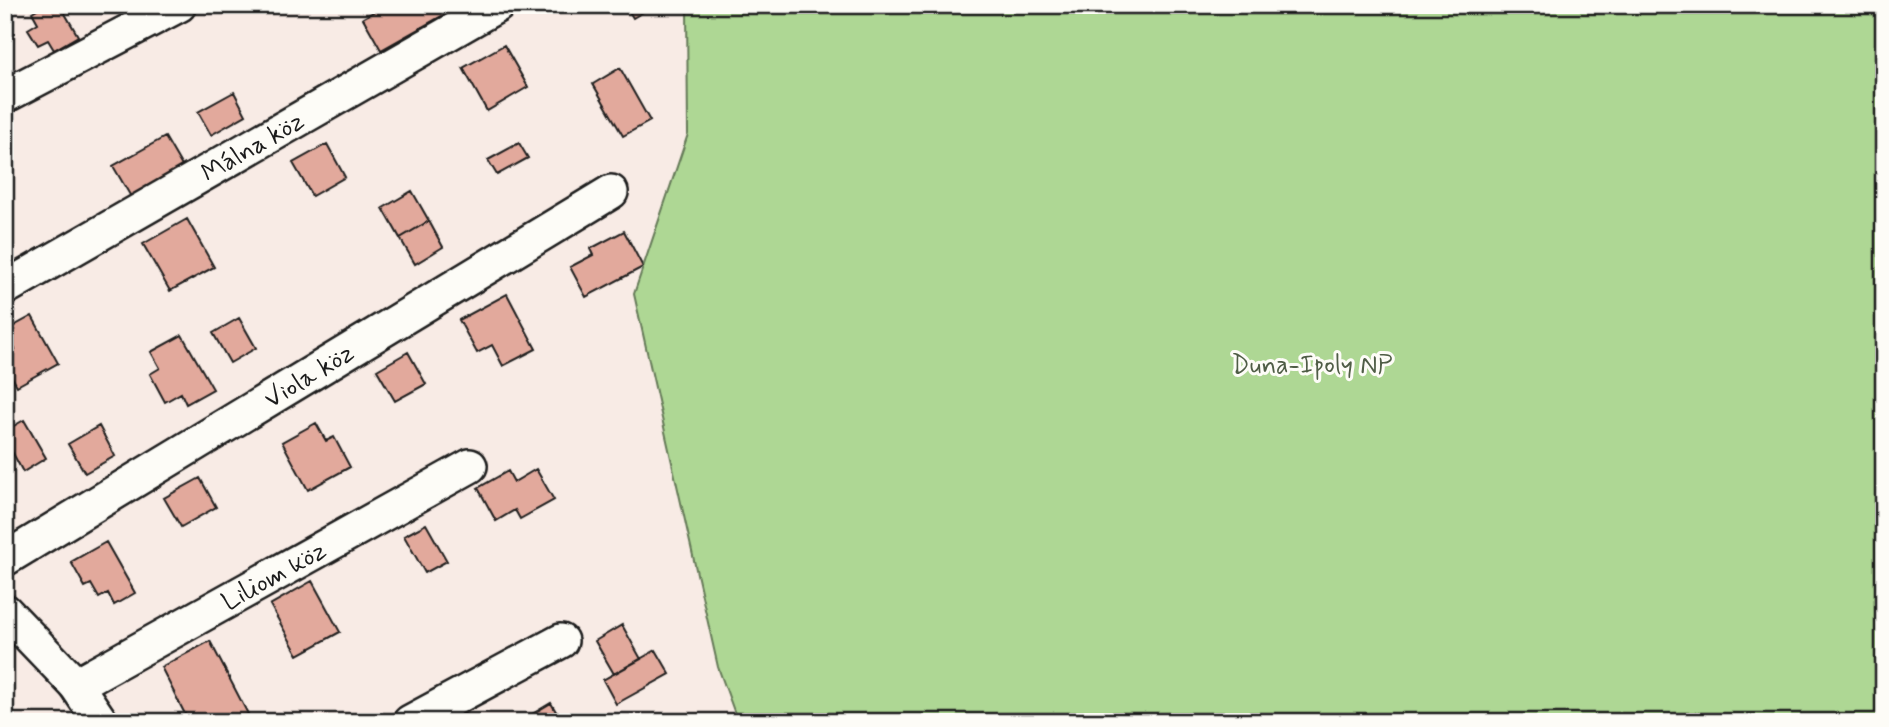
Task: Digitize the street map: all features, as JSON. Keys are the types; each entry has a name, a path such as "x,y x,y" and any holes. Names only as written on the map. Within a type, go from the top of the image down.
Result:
{"street":[{"path":"5,96 179,5"},
{"name":"Málna köz","path":"5,288 498,5"},
{"name":"Viola köz","path":"5,559 611,191"},
{"name":"Liliom köz","path":"76,685 470,466"},
{"path":"5,611 76,685 102,722"},
{"path":"410,722 561,640"}],"green space":[{"name":"Duna-Ipoly NP","path":"687,5 1884,5 1884,722 738,722 718,667 634,294 688,134"}],"building":[{"path":"44,5 60,5 78,36 54,50 48,40 38,45 28,29 38,23 32,12"},
{"path":"385,5 461,5 381,50 363,18"},
{"path":"619,5 655,5 633,18 627,8"},
{"path":"504,45 528,87 487,111 463,68"},
{"path":"620,68 650,121 623,136 593,84"},
{"path":"234,92 246,115 211,135 198,112"},
{"path":"165,137 186,173 134,202 113,166"},
{"path":"519,143 528,158 497,175 488,160"},
{"path":"327,144 345,177 312,196 293,163"},
{"path":"412,191 429,221 400,238 383,208"},
{"path":"187,219 214,267 170,291 143,244"},
{"path":"429,221 443,247 415,264 400,238"},
{"path":"624,231 643,267 586,297 570,267 593,255 590,249"},
{"path":"507,294 536,349 503,366 492,345 477,353 459,320"},
{"path":"32,316 58,363 17,386 5,365 5,354 15,349 5,331"},
{"path":"239,318 256,348 230,363 213,333"},
{"path":"182,335 213,389 186,404 181,393 165,402 150,374 160,368 151,352"},
{"path":"408,352 426,384 395,401 377,370"},
{"path":"24,420 46,458 23,472 10,448 5,451 5,431"},
{"path":"316,423 326,441 334,437 350,467 308,490 282,442"},
{"path":"99,426 115,456 85,473 68,444"},
{"path":"536,469 554,500 520,519 515,510 496,521 478,488 508,471 514,482"},
{"path":"200,478 216,507 181,527 164,498"},
{"path":"426,524 447,561 425,573 404,536"},
{"path":"106,542 135,593 114,605 108,593 99,598 91,584 85,587 71,562"},
{"path":"312,581 340,632 298,655 270,605"},
{"path":"622,625 641,659 614,674 595,641"},
{"path":"210,641 248,714 233,722 189,722 161,667"},
{"path":"656,650 670,674 616,704 603,680"},
{"path":"551,703 562,722 519,722"}]}
